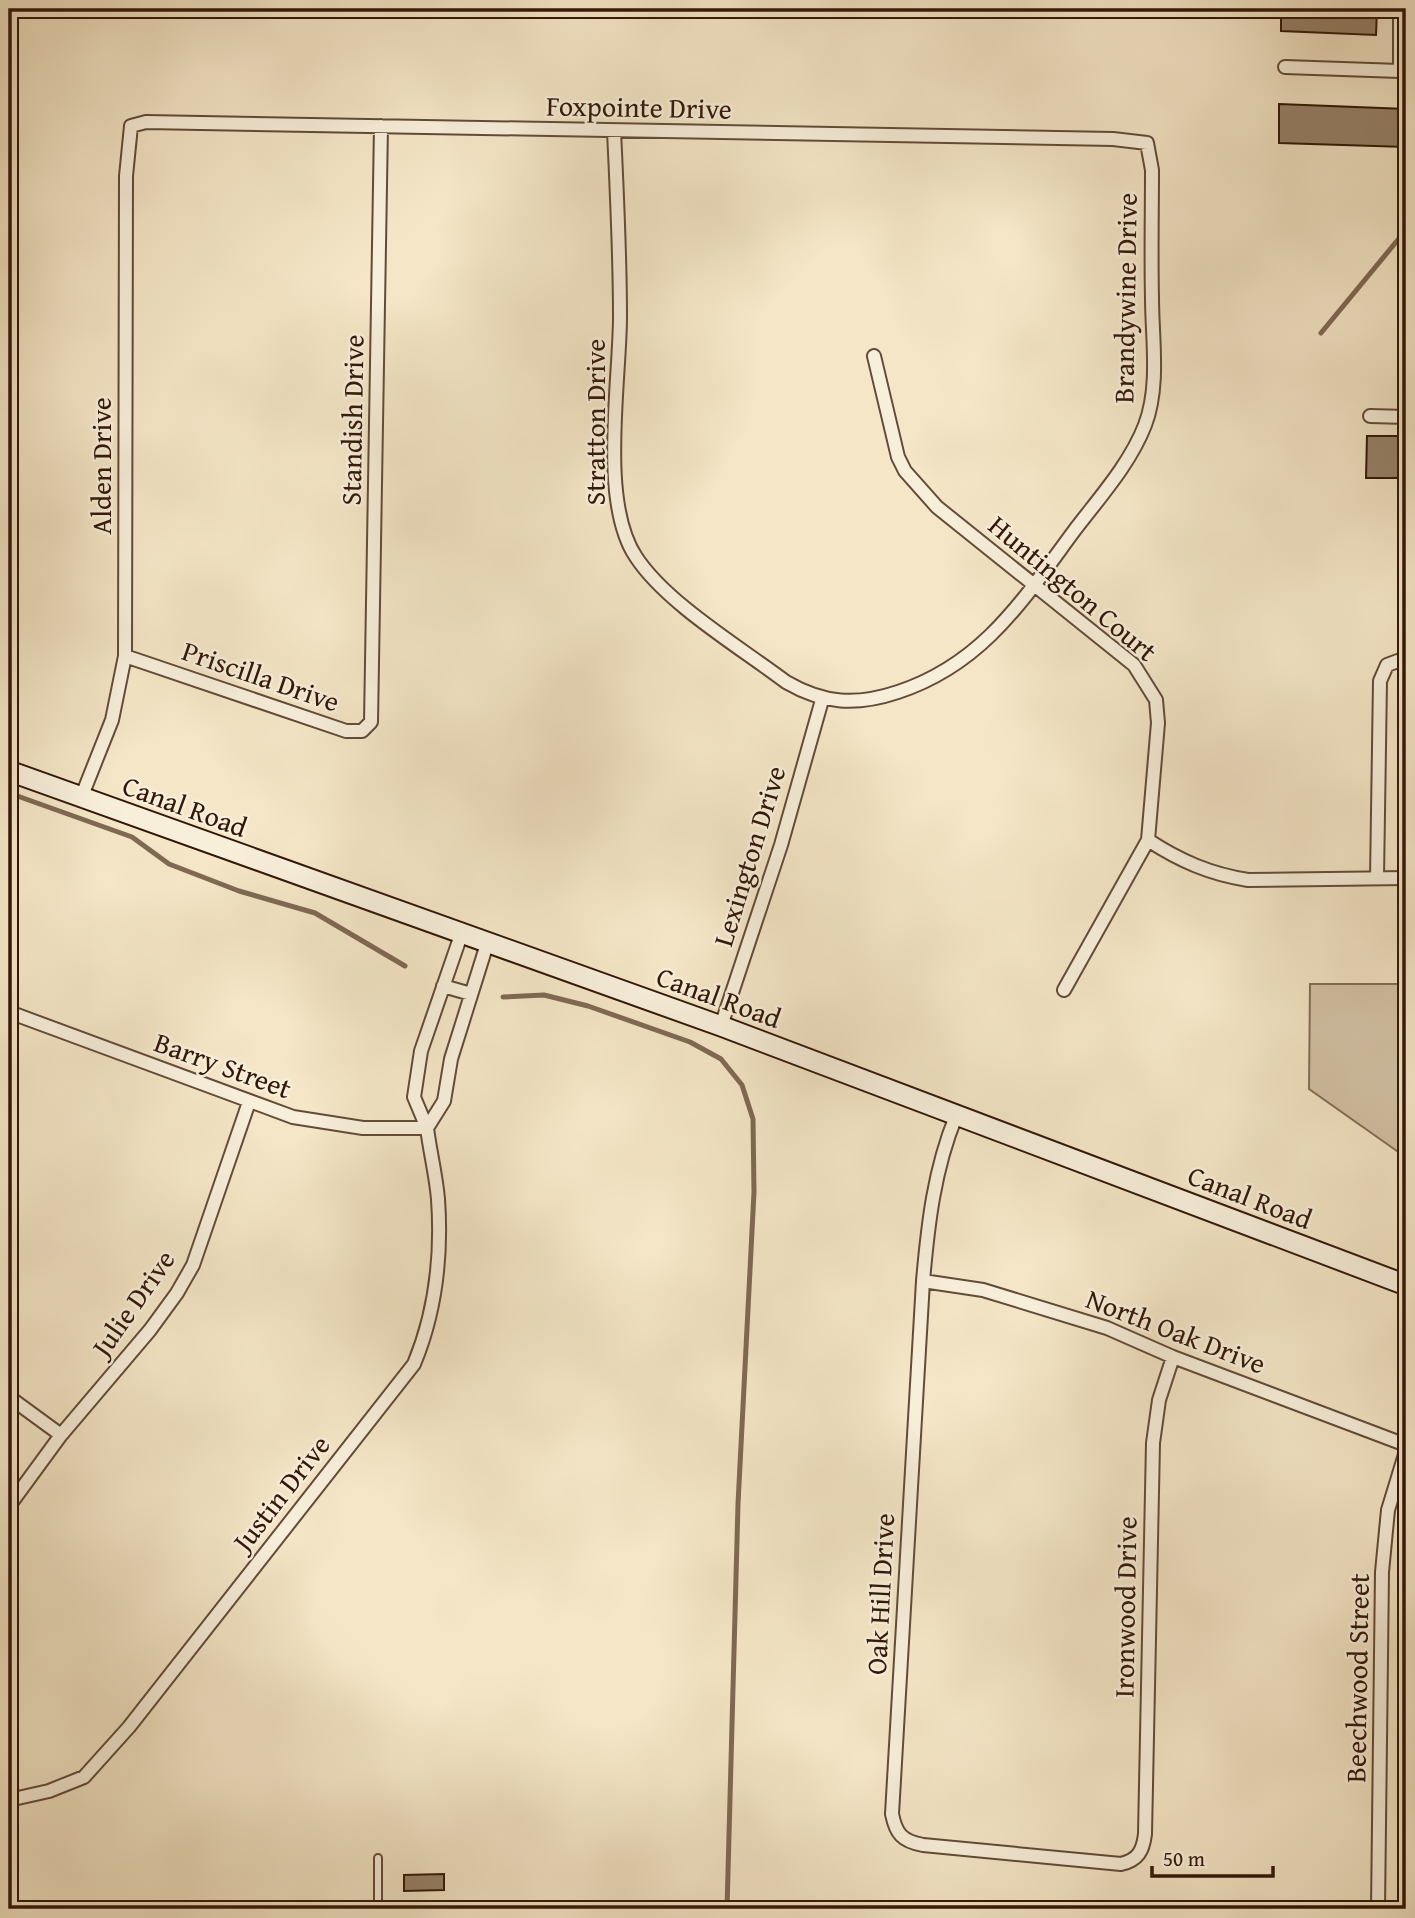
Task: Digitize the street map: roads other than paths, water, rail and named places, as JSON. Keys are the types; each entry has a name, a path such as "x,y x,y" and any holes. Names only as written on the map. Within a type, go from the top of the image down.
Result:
{"street":[{"path":"1285,67 1400,71 1400,9"},
{"name":"Foxpointe Drive","path":"131,126 183,121 1113,139 1147,144"},
{"name":"Alden Drive","path":"81,798 109,731 125,656 126,176 131,126"},
{"name":"Standish Drive","path":"373,714 381,126"},
{"name":"Stratton Drive","path":"614,131 620,317 615,487 624,533 634,555 653,579 786,682 822,699"},
{"name":"Brandywine Drive","path":"822,699 864,701 936,678 987,641 1034,586 1124,464 1145,424 1151,395 1152,170 1147,144"},
{"name":"Huntington Court","path":"874,356 898,457 905,471 937,507 1034,586 1081,619 1134,665 1156,700 1158,723 1148,840 1064,990"},
{"path":"1370,416 1406,417"},
{"name":"Priscilla Drive","path":"125,656 345,731 362,731 373,714"},
{"path":"1377,878 1380,681 1387,665 1406,658"},
{"name":"Lexington Drive","path":"721,1026 781,845 822,699"},
{"name":"Canal Road","path":"9,771 721,1026 1406,1285"},
{"path":"1148,840 1183,862 1224,876 1248,880 1406,878"},
{"name":"Justin Drive","path":"9,1800 49,1791 84,1777 129,1727 414,1364 436,1299 438,1198 427,1128 414,1097 421,1051 461,934"},
{"path":"427,1128 444,1101 451,1059 487,944"},
{"path":"443,986 471,994"},
{"name":"Barry Street","path":"9,1012 250,1102 320,1122 392,1130 427,1128"},
{"name":"Julie Drive","path":"9,1506 61,1435 150,1330 193,1265 250,1102"},
{"name":"Oak Hill Drive","path":"956,1116 945,1144 932,1197 923,1281 892,1814 895,1830 904,1839 923,1845 1121,1864 1137,1859"},
{"name":"North Oak Drive","path":"923,1281 983,1290 1107,1328 1173,1357 1406,1445"},
{"name":"Ironwood Drive","path":"1137,1859 1145,1834 1153,1443 1159,1400 1173,1357"},
{"path":"9,1397 61,1435"},
{"name":"Beechwood Street","path":"1377,1909 1382,1572 1388,1510 1406,1451"}],"lane":[{"path":"378,1858 378,1909"}],"waterway":[{"path":"1321,333 1406,230"},
{"path":"9,793 132,837 169,864 239,891 315,913 405,966"},
{"path":"503,997 544,995 588,1006 690,1042 721,1059 742,1085 753,1119 754,1192 738,1504 727,1909"}]}
